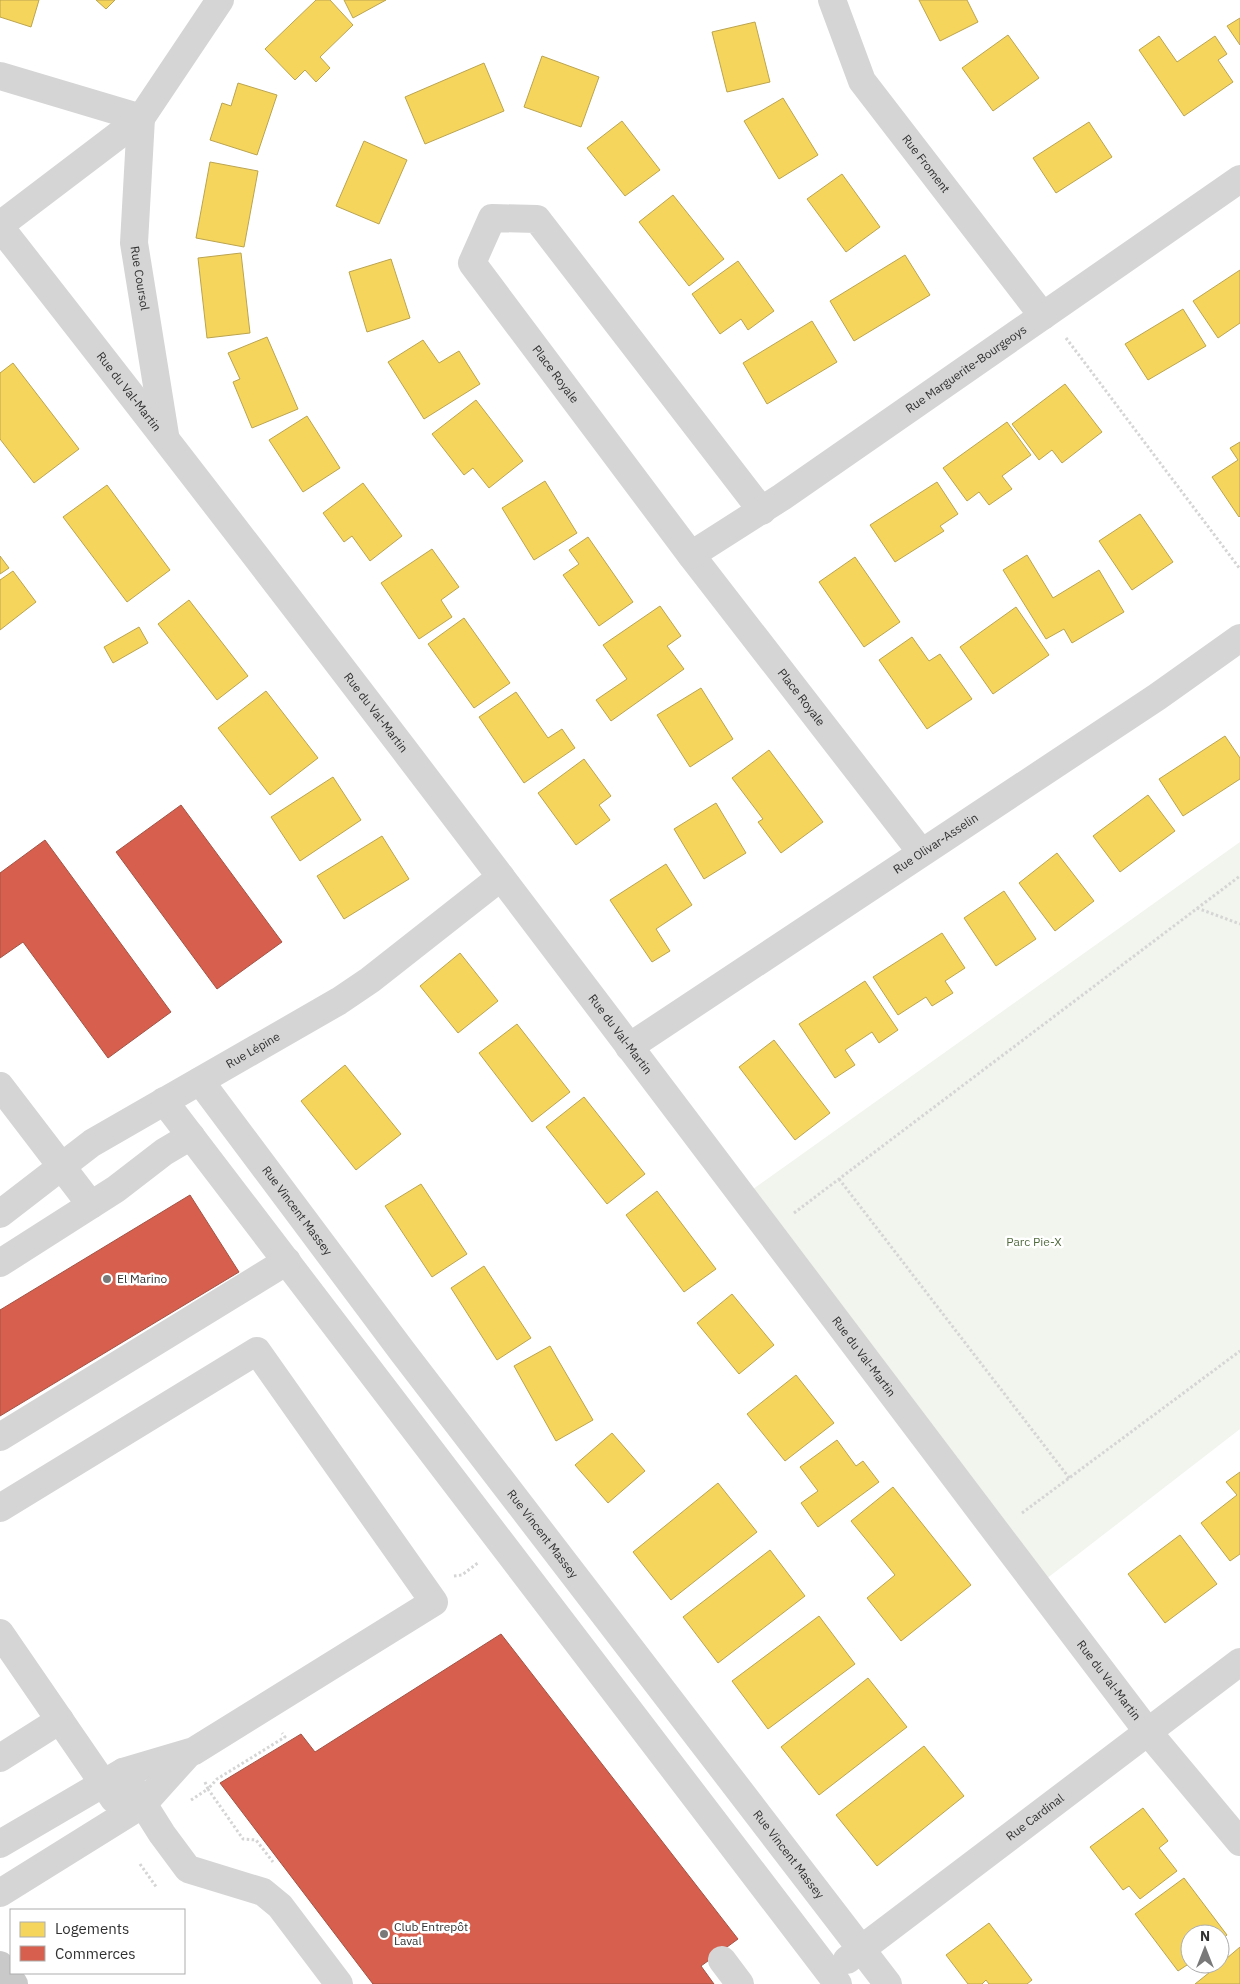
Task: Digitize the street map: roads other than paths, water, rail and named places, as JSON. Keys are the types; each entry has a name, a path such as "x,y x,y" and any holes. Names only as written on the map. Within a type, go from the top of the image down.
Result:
{"main road":[{"path":"0,1965 14,1984"}],"street":[{"path":"0,226 140,118 220,0"},
{"name":"Rue Froment","path":"832,0 862,81 1052,324"},
{"path":"0,76 140,118"},
{"name":"Rue Coursol","path":"140,118 134,243 165,437"},
{"name":"Rue Marguerite-Bourgeoys","path":"691,555 1052,324 1240,179"},
{"name":"Place Royale","path":"762,511 537,219 492,218 472,263 691,555 921,852"},
{"name":"Rue du Val-Martin","path":"0,226 165,437 501,877 1148,1732 1240,1842"},
{"name":"Rue Olivar-Asselin","path":"629,1047 1157,697 1240,638"},
{"name":"Rue Lépine","path":"0,1214 61,1165 92,1143 339,1001 370,980 501,877"},
{"name":"Rue Vincent Massey","path":"200,1081 402,1351 888,1984"},
{"path":"0,1086 91,1205"},
{"path":"164,1101 287,1260 827,1980"},
{"path":"3,1256 91,1205 164,1152 191,1136"},
{"path":"0,1437 287,1260"},
{"path":"0,1508 257,1351 434,1602 293,1692 190,1753 114,1778 0,1844"},
{"path":"0,1633 60,1720 114,1778 134,1809 188,1869 263,1892 280,1906 339,1984"},
{"name":"Rue Cardinal","path":"827,1980 861,1949 1240,1662"},
{"path":"0,1758 60,1720"},
{"path":"0,1893 134,1809 190,1753"},
{"path":"722,1960 740,1984"}],"place":[{"name":"El Marino","path":"107,1279"},
{"name":"Club Entrepôt Laval","path":"384,1934"}],"park label":[{"name":"Parc Pie-X","path":"1034,1242"}]}
